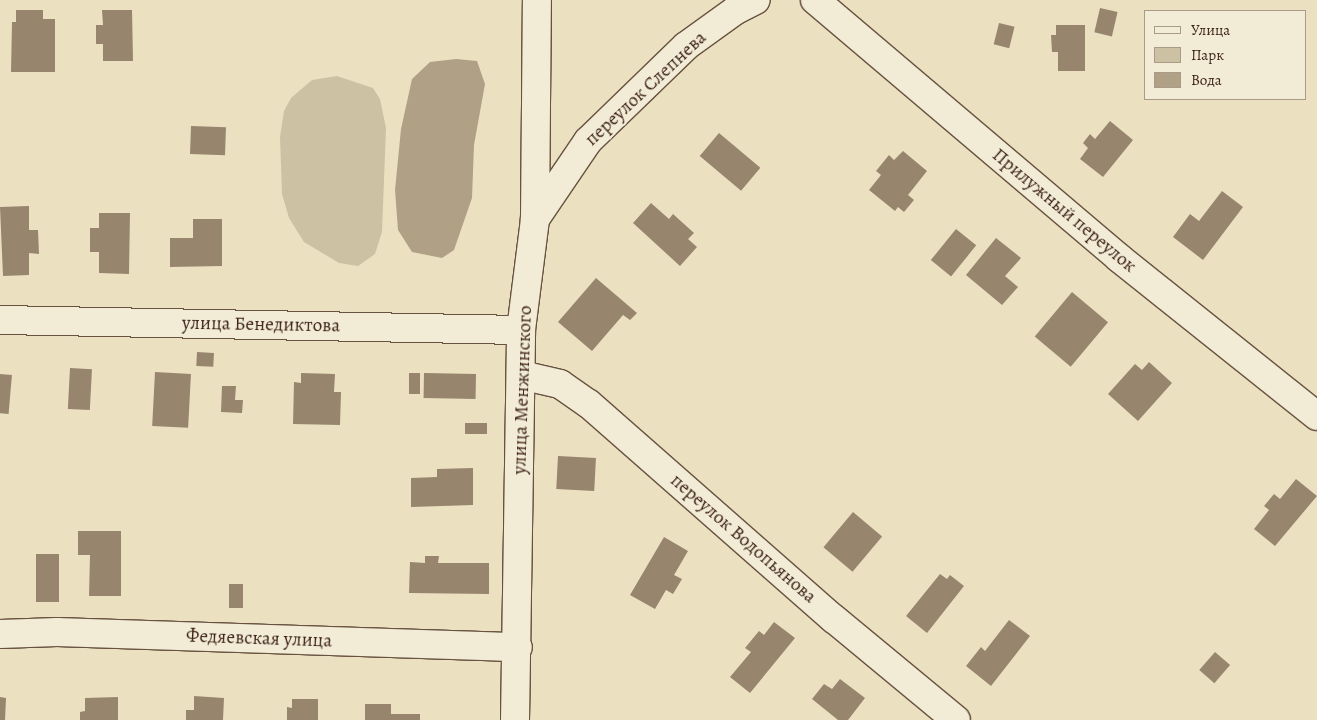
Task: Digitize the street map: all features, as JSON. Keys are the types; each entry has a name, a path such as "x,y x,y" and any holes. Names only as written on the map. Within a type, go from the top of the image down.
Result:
{"street":[{"name":"улица Менжинского","path":"515,720 518,647 521,330 535,219 537,0"},
{"name":"переулок Слепнева","path":"535,219 588,141 686,46 736,10 756,0"},
{"name":"Прилужный переулок","path":"815,0 1119,258 1317,416"},
{"name":"улица Бенедиктова","path":"0,320 521,330"},
{"name":"переулок Водопьянова","path":"521,375 560,384 589,404 834,619 956,720"},
{"name":"Федяевская улица","path":"0,634 57,632 518,647"}],"green space":[{"path":"337,76 373,88 380,99 386,128 382,232 375,254 358,266 339,263 304,242 289,218 282,194 280,137 284,111 291,98 312,80"}],"water":[{"path":"456,59 477,61 485,84 474,145 472,198 454,250 442,258 412,252 398,230 395,190 401,129 412,79 430,62"}],"building":[{"path":"1100,8 1118,12 1112,36 1094,32"},
{"path":"16,10 43,10 43,19 55,19 55,72 11,72 12,22 16,22"},
{"path":"102,10 132,10 133,61 103,61 103,44 96,44 96,25 103,25"},
{"path":"999,23 1015,27 1009,48 994,44"},
{"path":"1056,25 1085,25 1085,71 1058,71 1058,52 1052,52 1051,35 1056,35"},
{"path":"1110,121 1133,140 1103,177 1080,159 1088,148 1083,143 1090,134 1095,139"},
{"path":"191,126 226,127 225,155 190,154"},
{"path":"719,133 760,168 741,191 700,156"},
{"path":"903,151 927,171 908,195 914,200 904,212 898,207 895,211 869,190 881,175 876,171 889,155 894,160"},
{"path":"1222,191 1243,207 1203,260 1173,237 1190,214 1199,221"},
{"path":"651,203 669,219 673,214 694,233 688,239 697,247 680,266 633,223"},
{"path":"29,206 29,230 38,230 39,254 29,253 29,275 3,276 0,207"},
{"path":"99,213 130,213 129,274 99,273 99,252 90,252 90,228 99,228"},
{"path":"193,219 222,219 222,266 170,267 170,238 193,238"},
{"path":"956,229 976,245 951,276 931,260"},
{"path":"996,238 1021,258 1005,276 1018,287 1002,305 966,275"},
{"path":"596,278 637,313 630,320 623,315 592,351 558,322"},
{"path":"1072,292 1108,322 1071,367 1035,336"},
{"path":"197,352 214,353 213,367 196,366"},
{"path":"1149,362 1172,383 1138,421 1108,394 1135,364 1142,370"},
{"path":"70,368 92,369 90,410 68,409"},
{"path":"155,372 191,374 188,428 152,426"},
{"path":"301,373 335,374 334,392 341,392 340,425 293,424 294,382 301,383"},
{"path":"409,373 420,373 420,394 409,394"},
{"path":"424,373 476,374 476,399 424,398"},
{"path":"0,374 12,375 9,414 0,413"},
{"path":"222,386 236,386 235,400 243,400 242,413 221,412"},
{"path":"465,423 487,423 487,434 465,434"},
{"path":"558,456 596,458 594,491 556,489"},
{"path":"473,468 473,505 411,507 411,478 437,477 437,469"},
{"path":"1296,479 1317,496 1275,546 1254,529 1269,510 1264,506 1274,494 1280,499"},
{"path":"853,512 882,536 853,572 823,547"},
{"path":"78,531 121,531 121,596 89,596 90,555 78,555"},
{"path":"664,537 688,551 674,575 682,579 673,594 666,590 655,609 630,595"},
{"path":"36,554 59,554 59,602 36,602"},
{"path":"425,556 439,556 438,563 489,563 489,594 409,593 410,562 425,563"},
{"path":"940,574 947,579 950,575 964,586 927,633 906,616"},
{"path":"229,584 243,584 243,608 229,608"},
{"path":"1009,620 1030,636 991,686 966,666 981,647 985,651"},
{"path":"774,622 795,638 750,693 730,677 751,652 745,648 759,631 764,635"},
{"path":"1215,652 1230,665 1214,683 1199,670"},
{"path":"840,679 865,698 848,720 838,720 812,699 824,684 832,689"},
{"path":"194,696 224,698 223,720 186,720 186,710 194,710"},
{"path":"0,697 6,698 5,720 0,720"},
{"path":"118,697 118,720 80,720 80,712 85,711 85,698"},
{"path":"292,699 318,699 318,720 287,720 287,707 292,708"},
{"path":"365,704 391,704 391,714 420,714 420,720 365,720"}]}
